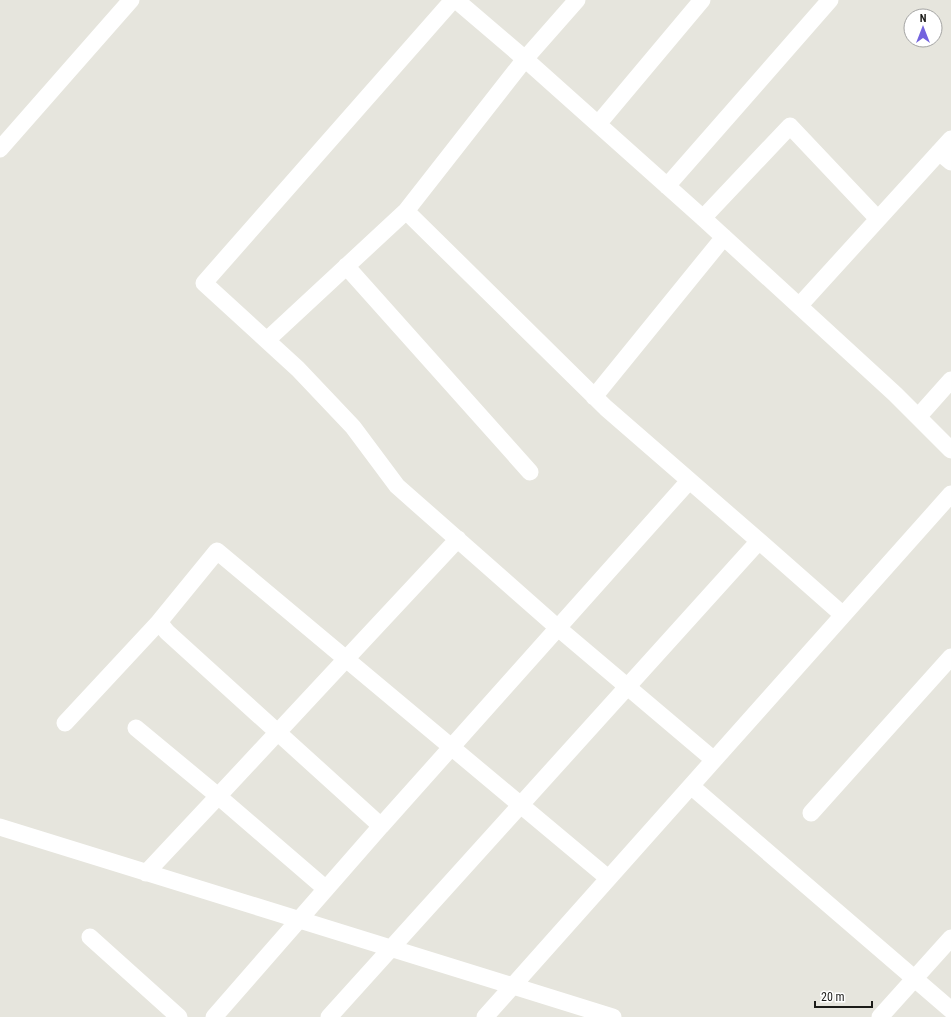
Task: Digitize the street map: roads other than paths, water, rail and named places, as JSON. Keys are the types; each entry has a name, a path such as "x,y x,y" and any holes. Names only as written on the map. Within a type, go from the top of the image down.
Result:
{"street":[{"path":"0,149 131,0"},
{"path":"453,0 204,283 298,369 354,427 397,486 558,628 714,760"},
{"path":"456,0 525,59 704,218 895,394 951,450"},
{"path":"267,340 406,211 525,59 577,0"},
{"path":"598,124 702,0"},
{"path":"667,186 830,0"},
{"path":"704,218 790,126 878,219"},
{"path":"799,306 878,219 945,157 951,138"},
{"path":"406,211 594,397 843,615"},
{"path":"594,397 724,237"},
{"path":"346,266 530,472"},
{"path":"918,417 951,380"},
{"path":"214,1017 381,826 689,481"},
{"path":"485,1017 951,494"},
{"path":"146,873 458,540"},
{"path":"329,1017 759,541"},
{"path":"65,722 159,622 217,551 608,878"},
{"path":"159,622 167,632 381,826"},
{"path":"811,813 951,657"},
{"path":"136,728 326,889"},
{"path":"691,786 951,1010"},
{"path":"0,828 613,1017"},
{"path":"90,937 179,1017"},
{"path":"880,1017 951,938"}]}
